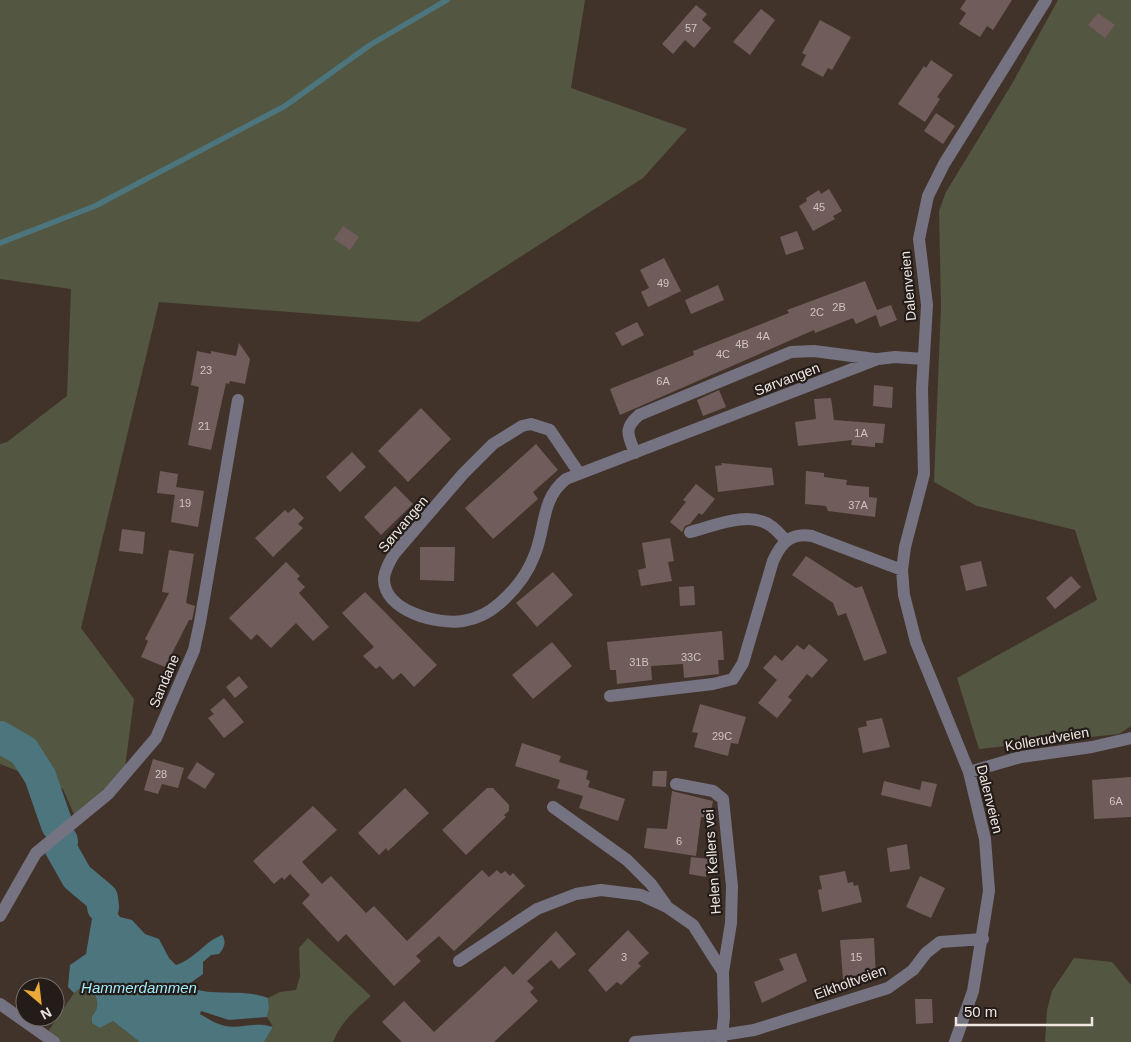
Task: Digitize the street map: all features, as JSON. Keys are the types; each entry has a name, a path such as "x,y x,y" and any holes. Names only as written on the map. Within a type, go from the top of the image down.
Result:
{"street":[{"name":"Dalenveien","path":"955,1042 972,991 983,939 989,891 986,839 969,772 916,642 908,616 902,570 924,474 924,360 927,305 919,239 928,196 956,142 1046,0"},
{"path":"635,453 628,433 631,423 639,415 791,352 814,351 878,359"},
{"name":"Sørvangen","path":"579,473 550,430 531,424 508,433 480,455 394,554 386,570 384,580 391,597 400,607 415,614 438,620 462,622 488,612 499,604 525,576 535,554 549,497 566,479 878,359 895,357 924,360"},
{"name":"Sandane","path":"0,916 36,853 108,794 156,738 196,641 238,400"},
{"path":"690,532 730,522 752,520 770,525 786,540"},
{"path":"610,696 713,684 733,679 743,663 773,561 786,540 802,534 812,536 902,570"},
{"name":"Kollerudveien","path":"969,772 1021,757 1092,747 1131,738"},
{"name":"Helen Kellers vei","path":"676,784 713,791 723,799 732,886 731,923 723,972 724,1017 721,1039"},
{"path":"553,806 627,860 651,884 667,907"},
{"name":"Helen Kellers vei","path":"458,961 537,910 576,894 602,890 641,895 667,907 693,925 723,972"},
{"name":"Eikholtveien","path":"635,1042 721,1039 754,1030 888,988 913,970 926,953 940,942 983,939"},
{"path":"0,1004 54,1042"}],"green space":[{"path":"0,0 585,0 571,88 687,129 643,178 419,322 159,302 81,628 134,699 124,775 76,819 63,789 0,764 0,444 7,442 67,396 71,289 0,279"},
{"path":"1058,0 1131,0 1131,726 1119,734 979,749 957,678 1097,600 1075,530 977,506 934,482 941,306 939,211 946,192 1013,82"},
{"path":"308,938 371,996 344,1023 333,1042 264,1042 273,1027 267,1017 269,1008 268,998 280,992 296,990 300,976 299,948"},
{"path":"1074,958 1112,962 1131,985 1131,1042 1045,1042 1047,1010 1052,991"},
{"path":"83,986 91,987 97,1002 92,1016 100,1028 113,1021 141,1042 54,1042 45,1036 51,1027 65,1027 65,1006 74,993"}],"water":[{"name":"Hammerdammen","path":"94,907 113,907 120,917 132,920 145,934 159,939 169,958 176,965 189,959 222,935 225,943 222,949 219,954 211,955 203,962 203,974 189,984 191,988 210,992 249,993 268,998 269,1008 267,1017 229,1020 201,1011 200,1014 215,1023 225,1026 266,1025 273,1027 264,1042 140,1042 113,1021 100,1028 92,1023 92,1016 97,1005 91,987 83,986 74,993 68,987 70,965 86,954"}],"building":[{"path":"966,0 1012,0 993,30 987,26 980,37 959,24 966,13 960,9"},
{"path":"696,5 707,14 702,20 711,28 694,48 685,40 673,54 662,44"},
{"path":"761,9 775,20 750,55 733,42"},
{"path":"1098,13 1115,25 1105,38 1088,25"},
{"path":"820,20 851,37 832,70 828,68 823,77 801,65 806,55 802,53"},
{"path":"931,60 953,75 937,97 940,99 925,122 898,104 924,66 926,68"},
{"path":"936,113 955,126 943,144 924,131"},
{"path":"829,189 842,211 833,216 835,219 813,231 799,206 807,201 806,198 819,190 821,194"},
{"path":"343,226 359,237 350,250 334,239"},
{"path":"797,231 804,249 786,255 780,237"},
{"path":"664,258 681,291 648,307 641,292 649,288 640,270"},
{"path":"865,281 877,310 891,305 897,320 880,327 876,315 856,324 853,318 815,333 814,330 620,415 610,389 694,355 693,351 789,313 787,310"},
{"path":"718,285 724,300 691,314 685,300"},
{"path":"637,322 644,335 622,346 615,333"},
{"path":"239,343 250,359 245,384 230,381 229,384 226,383 211,450 188,445 199,387 191,385 197,351 211,354 211,351 236,356"},
{"path":"874,385 893,387 892,408 873,406"},
{"path":"719,390 726,407 703,416 697,400"},
{"path":"831,398 834,420 885,424 883,443 875,443 875,447 851,445 852,440 798,446 795,422 816,419 814,399"},
{"path":"421,408 451,439 408,482 378,451"},
{"path":"536,444 558,470 533,492 538,499 493,539 465,508"},
{"path":"352,452 366,467 340,492 326,477"},
{"path":"721,463 772,468 774,485 718,492 715,466 722,465"},
{"path":"160,471 178,474 175,495 157,493"},
{"path":"806,471 824,473 824,477 847,480 846,485 869,487 869,497 877,498 875,517 828,511 826,506 805,504"},
{"path":"696,484 715,499 702,515 699,513 690,524 685,526 682,532 670,522 686,502 683,500"},
{"path":"395,486 413,504 381,535 364,517"},
{"path":"176,487 204,491 198,527 171,522"},
{"path":"294,508 304,518 298,524 303,528 273,557 255,538 285,510 288,513"},
{"path":"122,529 145,532 143,554 119,551"},
{"path":"670,538 674,561 668,562 672,581 641,586 638,570 646,568 642,543"},
{"path":"420,547 455,547 454,581 420,580"},
{"path":"169,550 194,554 186,603 195,606 192,620 189,620 165,667 141,657 148,641 145,639 169,593 162,592"},
{"path":"806,556 856,588 862,586 887,653 864,661 846,613 838,616 833,603 792,575"},
{"path":"981,561 987,586 966,591 960,566"},
{"path":"286,562 300,576 297,579 305,587 299,593 329,627 313,641 296,623 271,648 257,634 251,640 229,618"},
{"path":"553,572 573,595 537,627 516,603"},
{"path":"1071,576 1081,587 1055,609 1046,598"},
{"path":"694,586 695,605 680,606 679,587"},
{"path":"365,592 437,665 414,687 401,673 393,680 380,666 376,669 363,656 374,647 342,613"},
{"path":"722,631 724,660 718,660 719,674 684,678 683,664 651,666 652,680 617,684 616,670 610,670 607,642"},
{"path":"552,642 572,666 533,699 512,675"},
{"path":"809,644 828,660 812,678 807,674 788,697 792,700 777,718 758,703 777,680 763,668 775,655 782,661 797,645 804,650"},
{"path":"239,676 248,687 235,698 226,687"},
{"path":"224,698 244,722 224,738 208,718 214,714 210,710"},
{"path":"700,704 746,717 738,744 731,743 728,756 694,747 698,733 692,732"},
{"path":"882,718 890,747 863,753 858,728 867,726 866,721"},
{"path":"522,743 561,756 559,762 588,771 586,779 590,781 588,787 625,799 618,821 579,808 583,796 557,788 560,780 515,766"},
{"path":"153,759 184,768 178,788 162,784 158,794 144,790"},
{"path":"197,762 215,774 205,789 187,778"},
{"path":"653,771 667,771 666,787 652,786"},
{"path":"1131,777 1131,817 1094,819 1092,780"},
{"path":"884,781 920,790 922,781 937,784 931,807 881,795"},
{"path":"405,788 429,813 388,851 386,848 379,855 358,833"},
{"path":"487,788 493,788 509,805 509,811 504,815 506,817 466,855 442,830"},
{"path":"672,791 713,801 710,818 701,817 696,856 644,848 647,828 667,829"},
{"path":"313,806 337,830 302,862 322,884 331,876 366,913 374,906 407,941 482,870 489,877 497,870 501,874 505,871 510,876 513,873 525,886 454,951 439,936 416,956 421,961 394,986 346,934 338,942 302,903 310,895 290,874 284,880 282,877 274,884 253,861"},
{"path":"907,844 910,869 890,872 887,848"},
{"path":"691,857 709,859 706,877 689,874"},
{"path":"845,871 848,883 853,882 854,886 858,885 862,902 822,912 818,890 822,889 819,876"},
{"path":"920,876 945,888 931,918 906,907"},
{"path":"628,930 649,953 638,963 641,966 621,985 617,982 606,992 588,970"},
{"path":"556,931 576,954 559,969 551,960 527,981 534,988 530,992 538,1001 494,1042 402,1042 382,1022 404,1001 434,1032 505,966 513,975"},
{"path":"874,938 876,978 843,980 840,940"},
{"path":"796,953 807,981 762,1003 754,982 784,970 779,959"},
{"path":"915,999 932,999 933,1023 916,1024"}],"waterway":[{"path":"0,243 95,206 285,106 370,45 447,0"},
{"path":"0,737 24,751 40,776 57,825"},
{"path":"62,841 60,847 77,877 102,898 103,907"}]}
